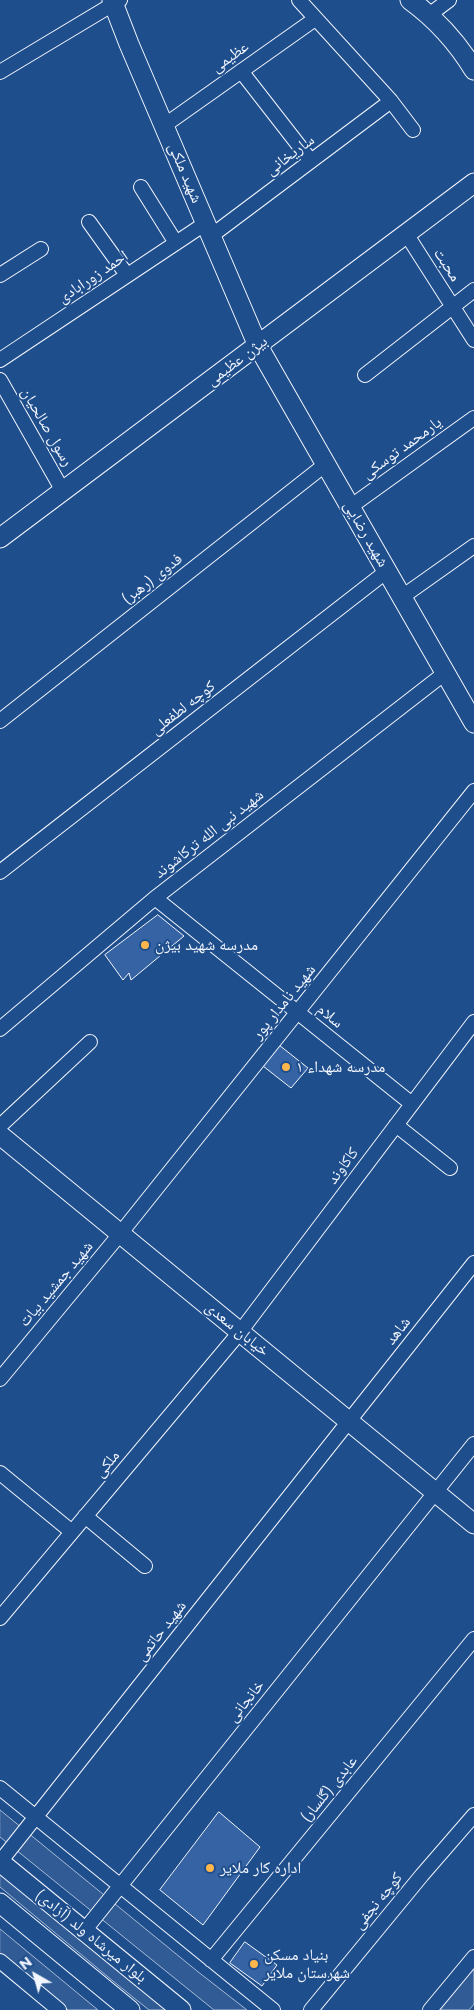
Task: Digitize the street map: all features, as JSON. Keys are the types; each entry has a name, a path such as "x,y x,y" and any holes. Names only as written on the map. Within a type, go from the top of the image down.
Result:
{"main road":[{"path":"410,0 430,15 462,50 474,70"},
{"name":"شهید ملکی","path":"115,1 129,44 258,346"},
{"name":"بیژن عظیمی","path":"0,538 474,183"},
{"name":"شهید رضایی","path":"258,346 474,723"},
{"name":"خیابان سعدی","path":"2,1138 474,1524"},
{"name":"بلوار میرشاه ولد (آزادی)","path":"0,1862 181,2010"},
{"name":"بلوار میرشاه ولد (آزادی)","path":"0,1903 130,2010"}],"street":[{"path":"299,0 391,102 413,130"},
{"path":"430,15 449,0"},
{"path":"0,72 115,1"},
{"name":"عظیمی","path":"165,125 315,18"},
{"path":"241,71 310,161"},
{"name":"ساریخانی","path":"209,230 310,161 391,102"},
{"path":"141,187 176,243"},
{"path":"89,222 127,275"},
{"name":"احمد زورابادی","path":"0,360 176,243 209,230"},
{"name":"محبت","path":"407,235 474,340"},
{"path":"0,275 40,249"},
{"path":"365,375 474,290"},
{"name":"رسول صالحیان","path":"0,380 63,491"},
{"name":"یارمحمد توسکی","path":"350,507 474,418"},
{"name":"فدوی (رهبر)","path":"0,721 326,464"},
{"path":"402,597 474,546"},
{"name":"کوچه لطفعلی","path":"0,872 387,571"},
{"name":"شهید نبی الله ترکاشوند","path":"0,1029 155,898 445,673"},
{"name":"شهید نامدار پور","path":"120,1234 474,791"},
{"name":"سلام","path":"155,898 412,1104"},
{"name":"کاکاوند","path":"240,1332 474,1022"},
{"path":"2,1138 90,1042"},
{"path":"396,1125 450,1168"},
{"name":"شهید جمشید بیات","path":"0,1379 120,1234"},
{"name":"شاهد","path":"349,1421 474,1263"},
{"name":"ملکی","path":"0,1618 240,1332"},
{"name":"شهید حاتمی","path":"0,1862 349,1421"},
{"name":"خانجانی","path":"84,1931 474,1444"},
{"path":"0,1472 72,1532"},
{"path":"85,1516 145,1566"},
{"name":"عابدی (گلسار)","path":"211,1960 474,1639"},
{"path":"0,1788 273,2010"},
{"name":"کوچه نجفی","path":"311,2010 474,1815"},
{"path":"430,2010 474,1957"},
{"path":"0,1961 59,2010"}],"shaded area":[{"path":"0,1810 247,2010 214,2010 0,1837"},
{"path":"0,1871 169,2010 149,2010 113,1981 0,1887"},
{"path":"0,1929 98,2010 68,2010 35,1983 0,1954"},
{"path":"474,1963 474,2004 469,2010 437,2010"}],"building":[{"name":"مدرسه شهید بیژن","path":"158,915 184,936 131,980 129,973 123,980 105,955"},
{"name":"مدرسه شهداء ۱","path":"279,1045 308,1068 291,1088 263,1066"},
{"name":"اداره کار ملایر","path":"219,1812 260,1847 203,1925 160,1890"},
{"name":"بنیاد مسکن شهرستان ملایر","path":"245,1942 277,1965 262,1986 230,1963"}],"place":[{"name":"مدرسه شهید بیژن","path":"145,945"},
{"name":"مدرسه شهداء ۱","path":"286,1067"},
{"name":"اداره کار ملایر","path":"210,1868"},
{"name":"بنیاد مسکن شهرستان ملایر","path":"254,1964"}]}
